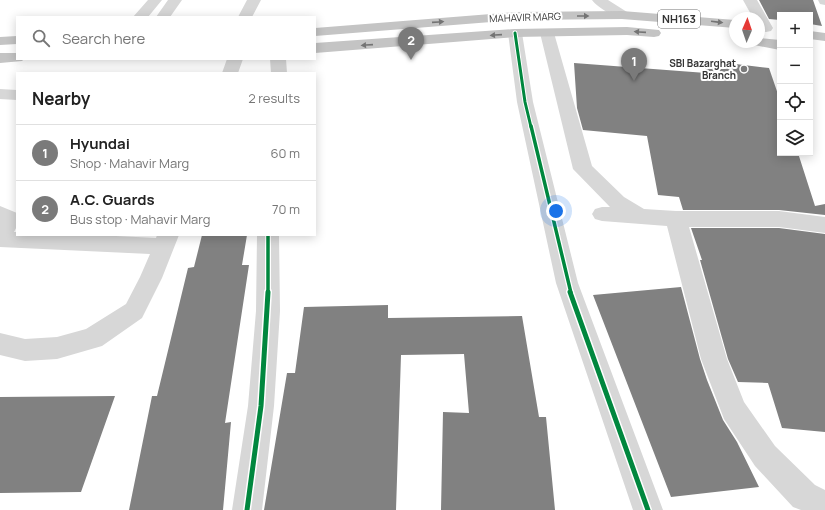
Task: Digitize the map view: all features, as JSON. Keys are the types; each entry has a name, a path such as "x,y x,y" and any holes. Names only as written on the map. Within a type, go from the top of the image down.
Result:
{"highway":[{"name":"MAHAVIR MARG","path":"316,32 516,16 622,16 729,24"},
{"name":"MAHAVIR MARG","path":"316,48 515,33 628,31 672,34"},
{"path":"813,35 825,37"},
{"path":"0,41 16,40"},
{"path":"765,43 777,45"},
{"path":"813,50 825,52"}],"street":[{"path":"141,16 155,0"},
{"path":"164,16 175,0"},
{"path":"246,16 254,0"},
{"path":"599,0 622,16"},
{"path":"750,0 768,28"},
{"path":"515,33 525,102 567,283 648,510"},
{"path":"547,33 583,169 617,202 641,217"},
{"path":"230,72 235,60"},
{"path":"278,60 279,72"},
{"path":"0,94 16,94"},
{"path":"0,213 11,219 0,235"},
{"path":"602,214 676,219 780,219 825,225"},
{"path":"676,219 714,359 734,410 765,456 815,500"},
{"path":"247,510 261,406 268,311 268,236"},
{"path":"0,239 165,241 151,278 134,311 93,338 57,348 25,350 0,344"}],"building":[{"path":"759,0 813,0 822,26 813,24 813,12 777,12 777,20 769,19"},
{"path":"703,60 769,68 777,91 777,156 799,156 815,206 825,204 825,215 779,210 683,210 679,197 658,195 647,136 583,130 577,108 574,63 706,73"},
{"path":"691,228 779,228 825,234 825,432 782,428 768,383 738,382 728,359 700,260 702,260"},
{"path":"202,236 247,236 242,265 249,265 225,423 231,422 223,510 129,510 152,396 157,396 188,268 194,267"},
{"path":"681,287 707,380 723,420 737,442 759,487 671,497 593,295"},
{"path":"388,305 388,318 522,316 539,417 546,417 555,510 441,510 443,412 469,413 464,354 401,355 396,510 264,510 287,373 295,373 304,307"},
{"path":"115,396 81,492 0,493 0,397"}],"cycle path":[{"path":"515,33 525,102 567,283 648,510"},
{"path":"247,510 261,406 268,311 268,236"}],"place":[{"name":"A.C. Guards","path":"411,60"},
{"name":"SBI Bazarghat Branch","path":"744,69"},
{"name":"Hyundai","path":"634,81"}]}
